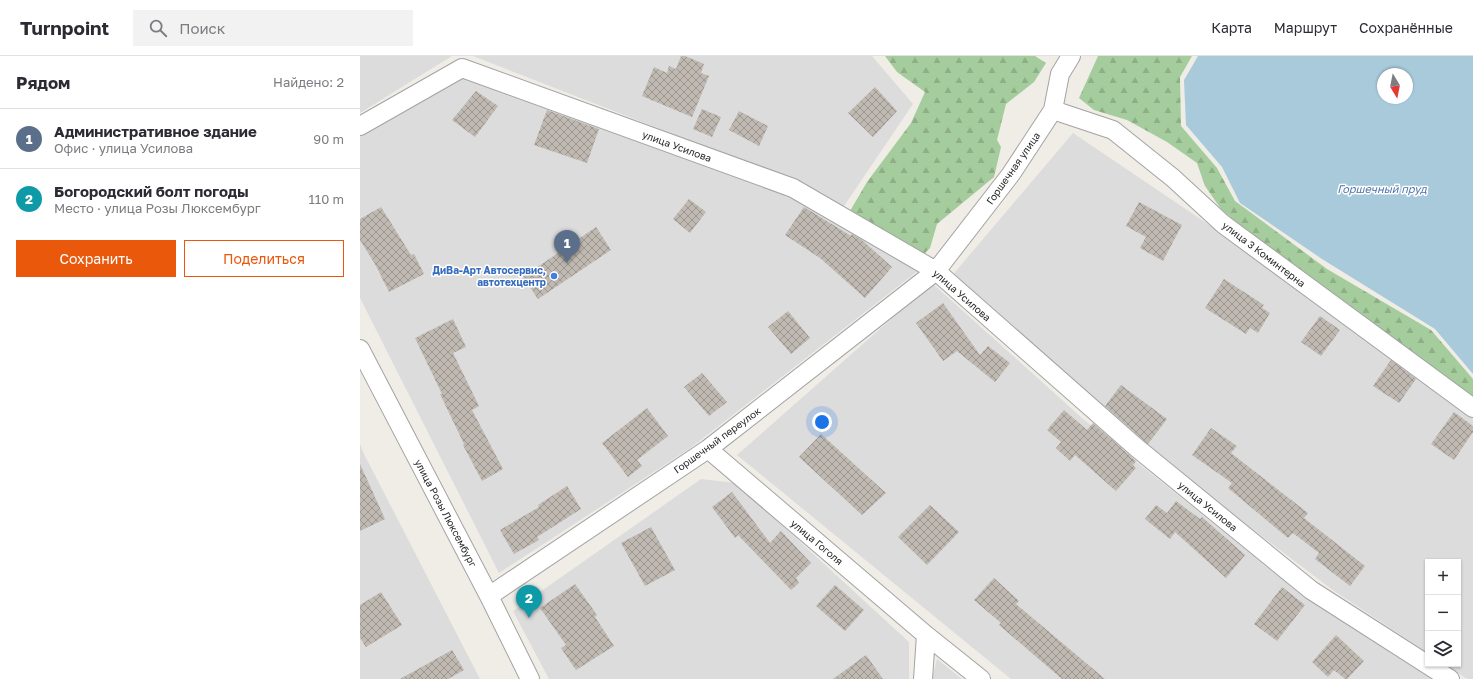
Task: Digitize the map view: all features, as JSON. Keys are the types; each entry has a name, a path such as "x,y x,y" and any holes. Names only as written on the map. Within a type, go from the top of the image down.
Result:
{"street":[{"name":"Горшечная улица","path":"936,271 1011,174 1053,110 1060,74 1071,56"},
{"name":"улица Усилова","path":"360,126 462,68 793,188 936,271 1137,448 1311,590 1450,679"},
{"name":"улица 3 Коминтерна","path":"1053,110 1113,130 1173,178 1223,224 1473,408"},
{"name":"Горшечный переулок","path":"489,596 708,449 936,271"},
{"name":"улица Розы Люксембург","path":"360,349 489,596 530,679"},
{"name":"улица Гоголя","path":"708,449 926,635 981,679"},
{"path":"923,679 926,635"}],"shaded area":[{"path":"360,56 452,56 360,113"},
{"path":"473,56 872,56 913,104 842,209 791,180"},
{"path":"462,77 788,190 919,270 689,449 499,573 360,298 360,133"},
{"path":"1073,133 1319,299 1473,413 1473,679 1467,679 1449,667 1461,667 1461,559 1425,559 1425,651 1334,591 1082,400 950,278"},
{"path":"932,283 1082,418 1302,595 1437,679 1011,679 737,455"},
{"path":"360,444 363,452 480,679 360,679"},
{"path":"701,479 736,483 909,642 909,679 549,679 513,611"},
{"path":"937,659 962,679 932,679"}],"green space":[{"path":"885,56 1035,56 1046,63 1034,82 1006,104 997,140 1001,147 994,177 937,224 930,248 919,259 871,223 850,211 867,182 911,123 925,92 897,72"},
{"path":"1098,56 1192,56 1180,77 1181,126 1217,168 1235,201 1327,269 1431,330 1473,379 1473,399 1295,265 1261,244 1221,209 1205,186 1197,163 1167,142 1127,120 1094,110 1079,98"}],"water":[{"name":"Горшечный пруд","path":"1198,56 1473,56 1473,374 1435,329 1322,259 1240,203 1222,167 1186,125 1184,80"}],"building":[{"path":"681,56 685,56 704,64 701,73 709,76 692,117 642,96 654,67 667,73 669,66 676,69"},
{"path":"875,87 897,111 873,137 848,113"},
{"path":"476,91 498,106 475,137 452,120"},
{"path":"702,109 721,117 712,137 693,129"},
{"path":"547,110 599,129 587,163 534,145"},
{"path":"739,111 768,126 759,146 729,130"},
{"path":"689,199 706,212 690,233 673,219"},
{"path":"1139,202 1182,225 1163,261 1140,248 1146,237 1126,226"},
{"path":"381,207 411,255 414,254 424,274 389,292 375,264 360,240 360,219"},
{"path":"804,207 851,236 852,234 862,240 892,267 865,298 820,258 785,235"},
{"path":"596,227 611,250 538,299 523,277"},
{"path":"1224,279 1264,305 1262,308 1270,313 1258,333 1250,328 1246,334 1205,308"},
{"path":"943,303 980,355 988,346 1010,363 995,382 957,351 943,361 916,323"},
{"path":"788,311 810,338 791,354 768,327"},
{"path":"1320,316 1340,330 1321,356 1301,342"},
{"path":"453,319 466,347 453,353 479,406 472,410 503,469 482,481 463,445 464,444 440,394 442,394 415,338"},
{"path":"1391,360 1416,379 1399,403 1373,386"},
{"path":"702,373 727,402 709,416 684,387"},
{"path":"1121,385 1167,419 1148,444 1105,406"},
{"path":"647,408 668,436 637,460 642,466 628,477 602,443"},
{"path":"1064,410 1087,430 1093,423 1136,461 1133,465 1136,468 1116,491 1075,455 1070,461 1056,448 1061,442 1047,430"},
{"path":"1454,412 1473,426 1473,432 1454,460 1431,444"},
{"path":"1211,428 1237,446 1231,453 1308,513 1304,518 1365,566 1350,586 1315,559 1319,553 1293,533 1288,538 1228,488 1232,483 1192,455"},
{"path":"821,434 886,493 862,515 799,457"},
{"path":"360,464 385,519 360,531"},
{"path":"567,486 581,509 537,537 539,540 514,554 500,530 539,507 538,505"},
{"path":"732,492 770,543 781,531 811,563 796,578 799,583 791,590 738,535 735,538 712,507"},
{"path":"1176,501 1200,519 1202,517 1245,555 1226,578 1175,532 1170,539 1145,519 1156,505 1167,513"},
{"path":"930,505 959,532 927,565 898,537"},
{"path":"651,527 675,570 645,586 621,543"},
{"path":"994,578 1019,601 1016,604 1105,679 1062,679 999,625 1001,623 974,600"},
{"path":"575,584 597,615 595,617 614,646 576,670 561,648 566,645 540,608"},
{"path":"835,585 864,610 845,631 816,606"},
{"path":"1282,587 1305,605 1277,641 1254,624"},
{"path":"381,592 402,625 366,647 360,638 360,605"},
{"path":"1336,635 1364,661 1347,679 1334,670 1328,677 1312,662"},
{"path":"452,650 464,670 448,679 400,679"},
{"path":"866,655 883,679 833,679"}],"place":[{"name":"Административное здание","path":"567,263"},
{"name":"ДиВа-Арт Автосервис, автотехцентр","path":"554,276"},
{"name":"Богородский болт погоды","path":"529,618"}]}
